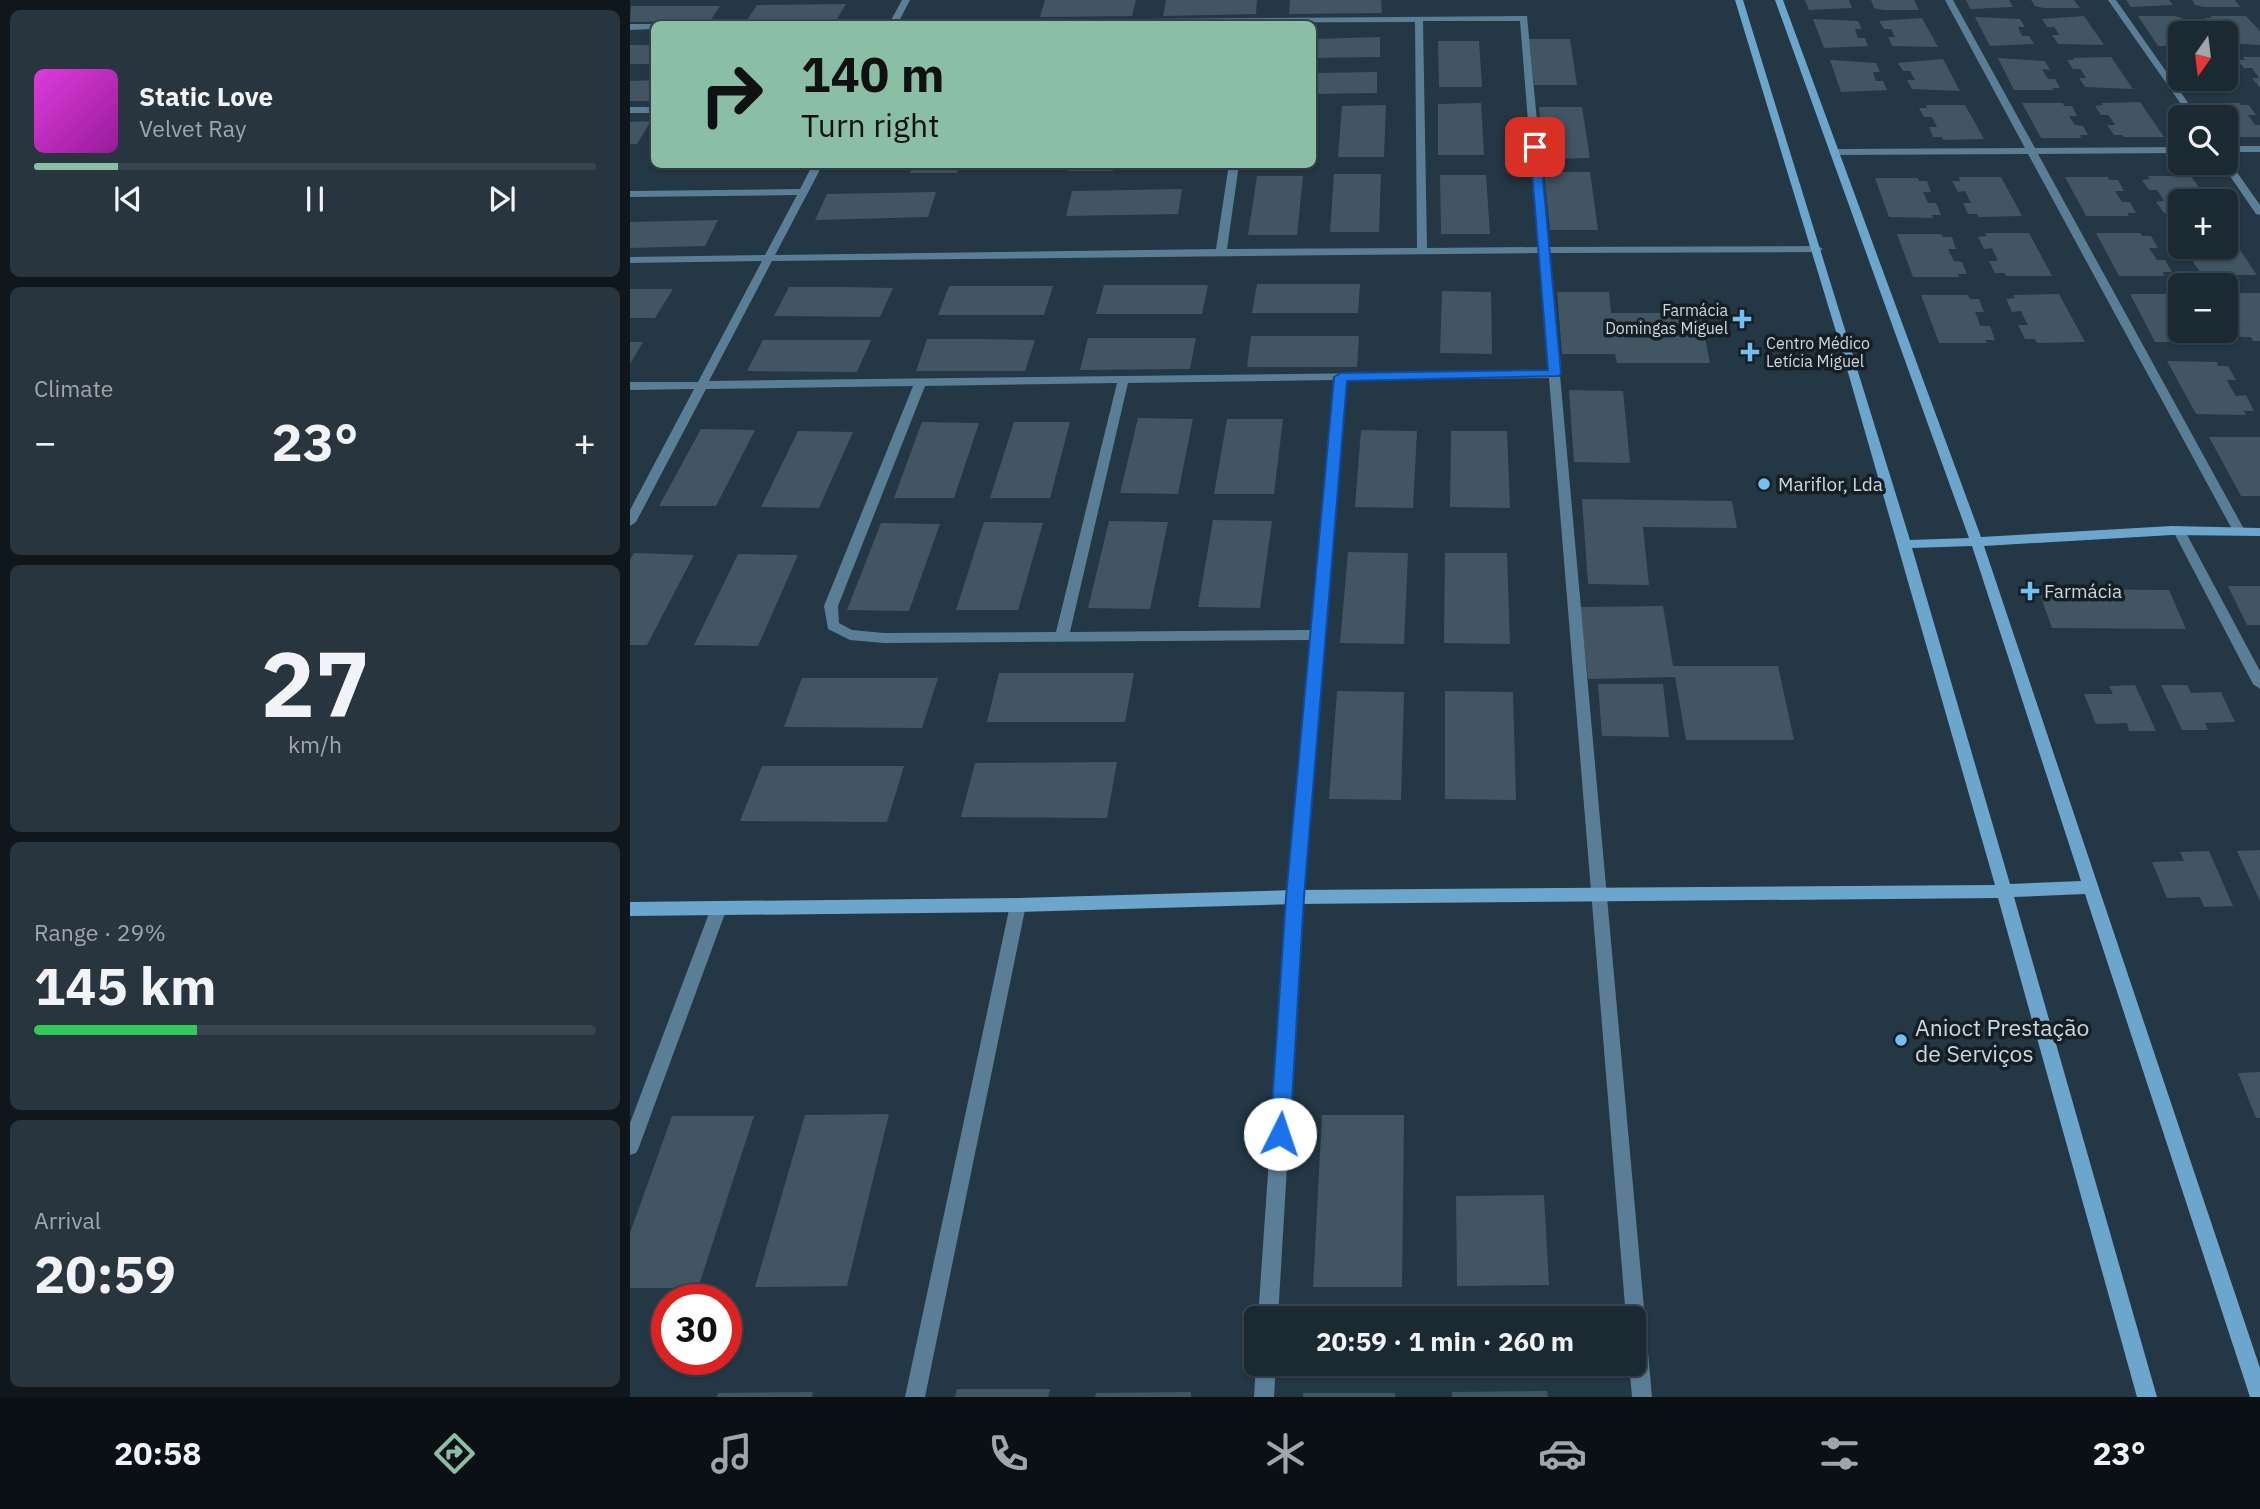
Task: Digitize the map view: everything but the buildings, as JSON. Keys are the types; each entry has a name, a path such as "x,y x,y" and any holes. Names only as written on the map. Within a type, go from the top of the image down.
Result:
{"street":[{"path":"896,21 906,0"},
{"path":"1739,0 1818,249 1906,544 2147,1397"},
{"path":"1779,0 1977,543 2260,1397"},
{"path":"1949,0 2239,531"},
{"path":"2112,0 2186,105"},
{"path":"1209,21 1524,18 1642,1397"},
{"path":"1419,19 1422,251"},
{"path":"630,27 651,27"},
{"path":"630,110 651,110"},
{"path":"1834,152 2168,149"},
{"path":"2238,149 2260,149"},
{"path":"630,522 816,168"},
{"path":"1221,251 1233,168"},
{"path":"2234,175 2260,212"},
{"path":"630,194 804,192"},
{"path":"630,260 768,260 1221,251 1818,249"},
{"path":"630,386 1554,373"},
{"path":"1269,1306 1295,897 1341,377"},
{"path":"1062,637 1123,380"},
{"path":"920,383 831,606 833,626 849,635 884,638 1318,635"},
{"path":"1906,544 1977,543 2179,531 2260,532"},
{"path":"2179,531 2260,684"},
{"path":"630,909 1018,905 1295,897 1599,897 2004,891 2091,887"},
{"path":"915,1397 1018,905"},
{"path":"630,1147 719,908"},
{"path":"1264,1397 1265,1376"}],"place":[{"name":"Farmácia Domingas Miguel","path":"1742,319"},
{"name":"Centro Médico Letícia Miguel","path":"1750,352"},
{"name":"Mariflor, Lda","path":"1764,484"},
{"name":"Farmácia","path":"2030,591"},
{"name":"Anioct Prestação de Serviços","path":"1901,1040"}],"route":[{"path":"1280,1134 1295,897 1341,377 1554,373 1535,147"}]}
